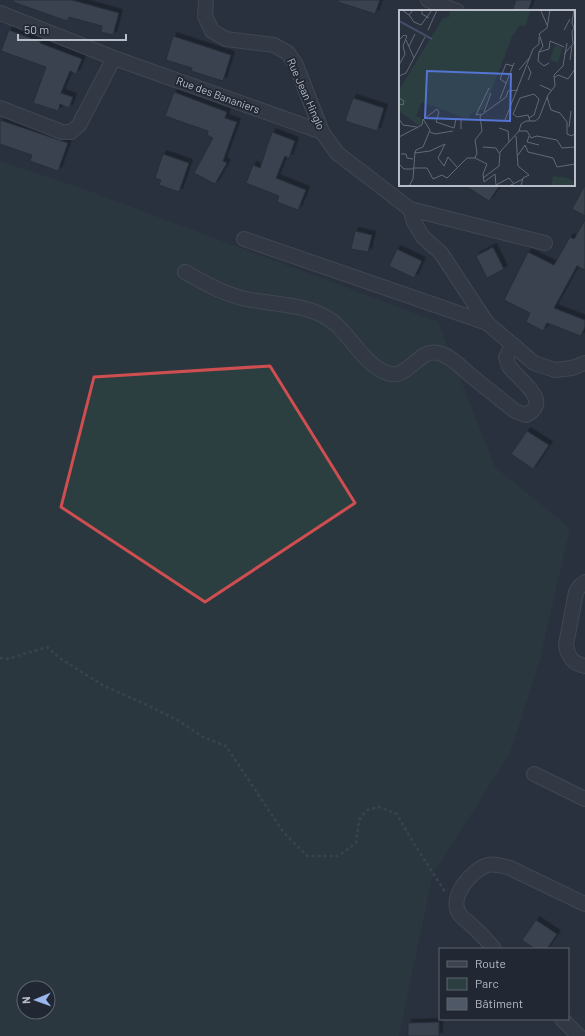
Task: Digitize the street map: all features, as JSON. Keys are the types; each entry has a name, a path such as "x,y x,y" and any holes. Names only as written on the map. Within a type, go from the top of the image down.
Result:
{"street":[{"name":"Rue Jean Hinglo","path":"206,0 205,16 212,30 226,39 274,45 288,53 296,65 322,132 337,153 410,209 545,243"},
{"path":"428,0 453,10"},
{"name":"Rue des Bananiers","path":"0,13 114,58 322,132"},
{"path":"0,108 62,132 71,132 79,125 114,58"},
{"path":"410,209 414,222 423,237 442,253 487,323 534,363 554,370 572,368 585,363"},
{"path":"244,239 487,323"},
{"path":"185,272 222,292 244,299 292,306 321,315 340,327 364,357 388,373 397,374 405,371 421,357 438,352 451,359 515,411 526,414 532,411 535,407 535,397 528,386 510,367 506,357 510,350 516,347"},
{"path":"585,582 576,592 566,645 570,658 575,663 585,666"},
{"path":"534,774 585,799"},
{"path":"493,948 484,937 458,913 458,895 463,885 476,870 488,865 498,865 510,868 585,904"},
{"path":"563,1020 579,1036"}],"path":[{"path":"0,658 11,658 47,646 61,659 104,686 179,721 203,737 226,746 284,833 307,856 338,856 356,843 359,820 367,810 379,806 397,814 408,835 446,893"}],"highlighted area":[{"path":"270,366 355,503 205,602 61,507 94,377"}],"green space":[{"path":"0,161 81,188 438,322 495,467 570,528 540,660 510,753 433,874 399,1036 0,1036"}],"building":[{"path":"13,0 72,0 119,13 113,35 101,32 102,26 69,17 67,21 13,2"},
{"path":"339,0 380,0 375,14 338,2"},
{"path":"516,0 532,0 528,10 512,10"},
{"path":"9,30 82,59 76,74 70,71 61,93 73,97 69,108 60,104 58,111 33,103 46,67 1,51"},
{"path":"173,36 231,55 223,81 191,71 192,68 166,60"},
{"path":"174,92 227,112 225,118 237,122 223,161 227,163 215,184 194,173 213,138 207,135 208,131 165,116"},
{"path":"353,98 384,108 377,131 345,121"},
{"path":"0,120 68,143 58,171 30,161 32,155 0,144"},
{"path":"272,132 295,141 289,158 285,156 276,178 306,190 298,210 277,202 279,196 246,183 253,165 260,168"},
{"path":"163,154 189,163 179,192 159,185 161,180 155,178"},
{"path":"585,185 585,216 572,209"},
{"path":"466,186 499,186 489,201"},
{"path":"585,220 585,270 577,266 554,308 585,320 585,327 581,336 547,323 543,331 526,322 530,313 504,300 528,252 554,265 570,237 574,239"},
{"path":"355,231 372,235 368,252 351,249"},
{"path":"493,247 504,269 487,278 476,256"},
{"path":"397,249 422,261 414,278 389,266"},
{"path":"527,431 549,445 533,469 511,454"},
{"path":"536,920 557,934 548,948 534,948 522,940"},
{"path":"439,1022 439,1036 408,1036 408,1023"}]}
